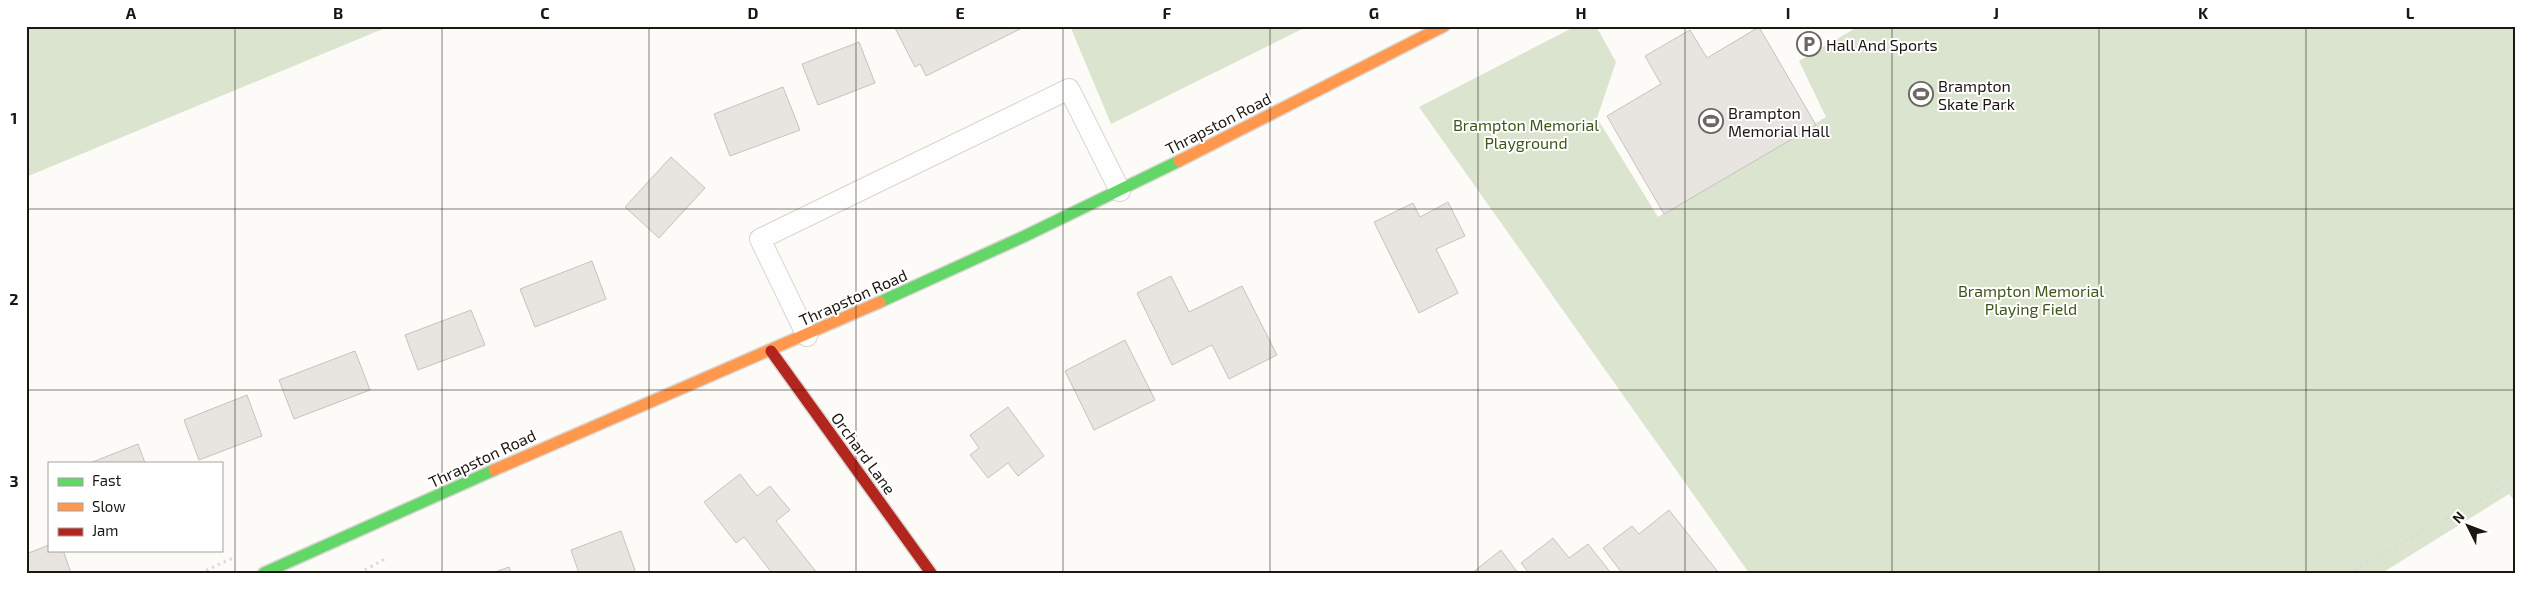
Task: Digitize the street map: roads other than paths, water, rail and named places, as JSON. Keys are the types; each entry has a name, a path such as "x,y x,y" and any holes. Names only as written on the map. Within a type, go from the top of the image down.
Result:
{"main road":[{"name":"Thrapston Road","path":"264,573 547,446 807,336 1120,191 1444,26"},
{"name":"Orchard Lane","path":"771,351 931,573"}],"lane":[{"path":"807,336 760,239 1068,89 1109,164 1120,191"}],"place":[{"name":"Hall And Sports","path":"1809,44"},
{"name":"Brampton Skate Park","path":"1921,94"},
{"name":"Brampton Memorial Hall","path":"1711,121"}],"park label":[{"name":"Brampton Memorial Playground","path":"1526,133"},
{"name":"Brampton Memorial Playing Field","path":"2031,299"}]}
